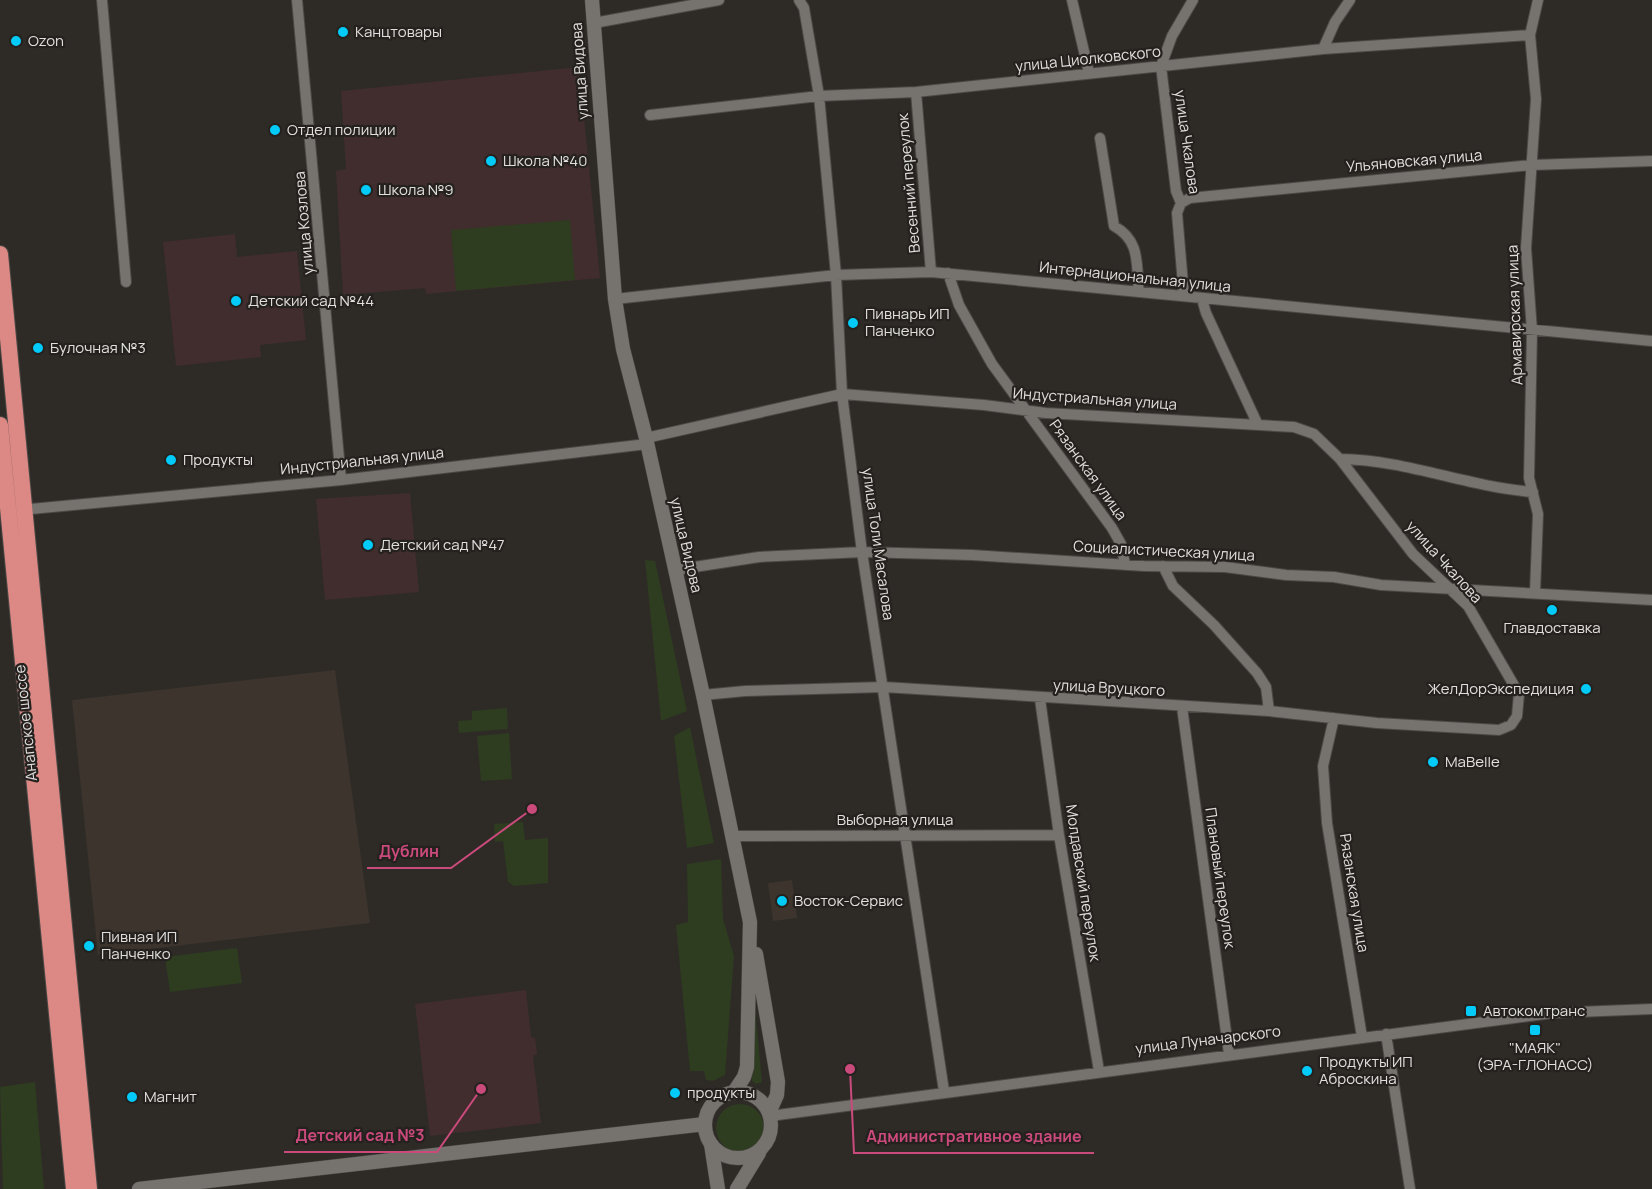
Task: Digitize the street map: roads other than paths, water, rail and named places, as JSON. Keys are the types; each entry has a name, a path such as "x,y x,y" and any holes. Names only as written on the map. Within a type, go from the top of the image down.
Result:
{"highway":[{"name":"Анапское шоссе","path":"0,254 10,510 74,1189"},
{"name":"Анапское шоссе","path":"0,425 89,1189"}],"street":[{"path":"102,0 126,282"},
{"name":"улица Козлова","path":"297,0 341,480"},
{"name":"улица Видова","path":"592,0 615,299 623,349 703,695 750,922 747,1067 744,1077 734,1092"},
{"path":"594,23 719,0"},
{"name":"улица Толи Масалова","path":"799,0 804,8 819,96 836,274 842,394 862,552 944,1091"},
{"path":"1072,0 1089,74"},
{"name":"улица Чкалова","path":"1184,296 1177,213 1181,204 1176,191 1161,66 1172,36 1193,0"},
{"path":"1323,49 1335,22 1350,0"},
{"name":"Армавирская улица","path":"1535,593 1538,514 1529,478 1532,331 1526,248 1536,99 1530,35 1538,0"},
{"name":"улица Циолковского","path":"650,115 819,96 916,92 1323,49 1530,35"},
{"name":"Весенний переулок","path":"916,92 931,272"},
{"path":"1100,138 1114,226 1128,234 1135,246 1139,292"},
{"name":"Ульяновская улица","path":"1181,204 1190,198 1532,165 1652,161"},
{"name":"Интернациональная улица","path":"615,299 836,274 931,272 1652,341"},
{"name":"Рязанская улица","path":"948,273 959,305 992,364 1112,528 1121,544 1125,564"},
{"path":"1202,299 1206,313 1258,425"},
{"name":"Индустриальная улица","path":"10,510 341,480 646,441 842,394 1027,411 1294,427 1314,434 1340,459"},
{"path":"1340,459 1368,459 1420,468 1508,490 1533,492"},
{"name":"улица Чкалова","path":"1340,459 1413,554 1468,606 1519,694 1517,716 1511,725"},
{"name":"Социалистическая улица","path":"675,570 759,557 862,552 1225,567 1334,577 1381,585 1652,600"},
{"path":"1163,566 1173,586 1214,625 1257,673 1266,687 1269,711"},
{"name":"улица Вруцкого","path":"703,695 745,690 884,687 1040,699 1269,711 1499,730 1511,725"},
{"name":"Молдавский переулок","path":"1040,699 1059,835 1099,1071"},
{"name":"Плановый переулок","path":"1182,707 1229,1054"},
{"name":"Рязанская улица","path":"1334,718 1323,766 1327,823 1362,1037"},
{"name":"Выборная улица","path":"732,836 1059,835"},
{"path":"737,1189 771,1133 769,1114 777,1095 778,1082 750,922"},
{"name":"улица Луначарского","path":"769,1114 1552,1013 1652,1008"},
{"path":"1386,1034 1410,1189"},
{"path":"718,1189 711,1144 705,1124 710,1107 716,1100 734,1092 755,1097 769,1114"},
{"path":"139,1189 705,1124"},
{"path":"711,1144 717,1151 735,1159 753,1155 761,1150"}],"place":[{"name":"Канцтовары","path":"343,32"},
{"name":"Ozon","path":"16,41"},
{"name":"Отдел полиции","path":"275,130"},
{"name":"Школа №40","path":"491,161"},
{"name":"Школа №9","path":"366,190"},
{"name":"Детский сад №44","path":"236,301"},
{"name":"Пивнарь ИП Панченко","path":"853,323"},
{"name":"Булочная №3","path":"38,348"},
{"name":"Продукты","path":"171,460"},
{"name":"Детский сад №47","path":"368,545"},
{"name":"Главдоставка","path":"1552,610"},
{"name":"ЖелДорЭкспедиция","path":"1586,689"},
{"name":"MaBelle","path":"1433,762"},
{"name":"Дублин","path":"532,809"},
{"name":"Восток-Сервис","path":"782,901"},
{"name":"Пивная ИП Панченко","path":"89,946"},
{"name":"Автокомтранс","path":"1471,1011"},
{"name":"\"МАЯК\" (ЭРА-ГЛОНАСС)","path":"1535,1030"},
{"name":"Административное здание","path":"850,1069"},
{"name":"Продукты ИП Аброскина","path":"1307,1071"},
{"name":"Детский сад №3","path":"481,1089"},
{"name":"продукты","path":"675,1093"},
{"name":"Магнит","path":"132,1097"}]}
